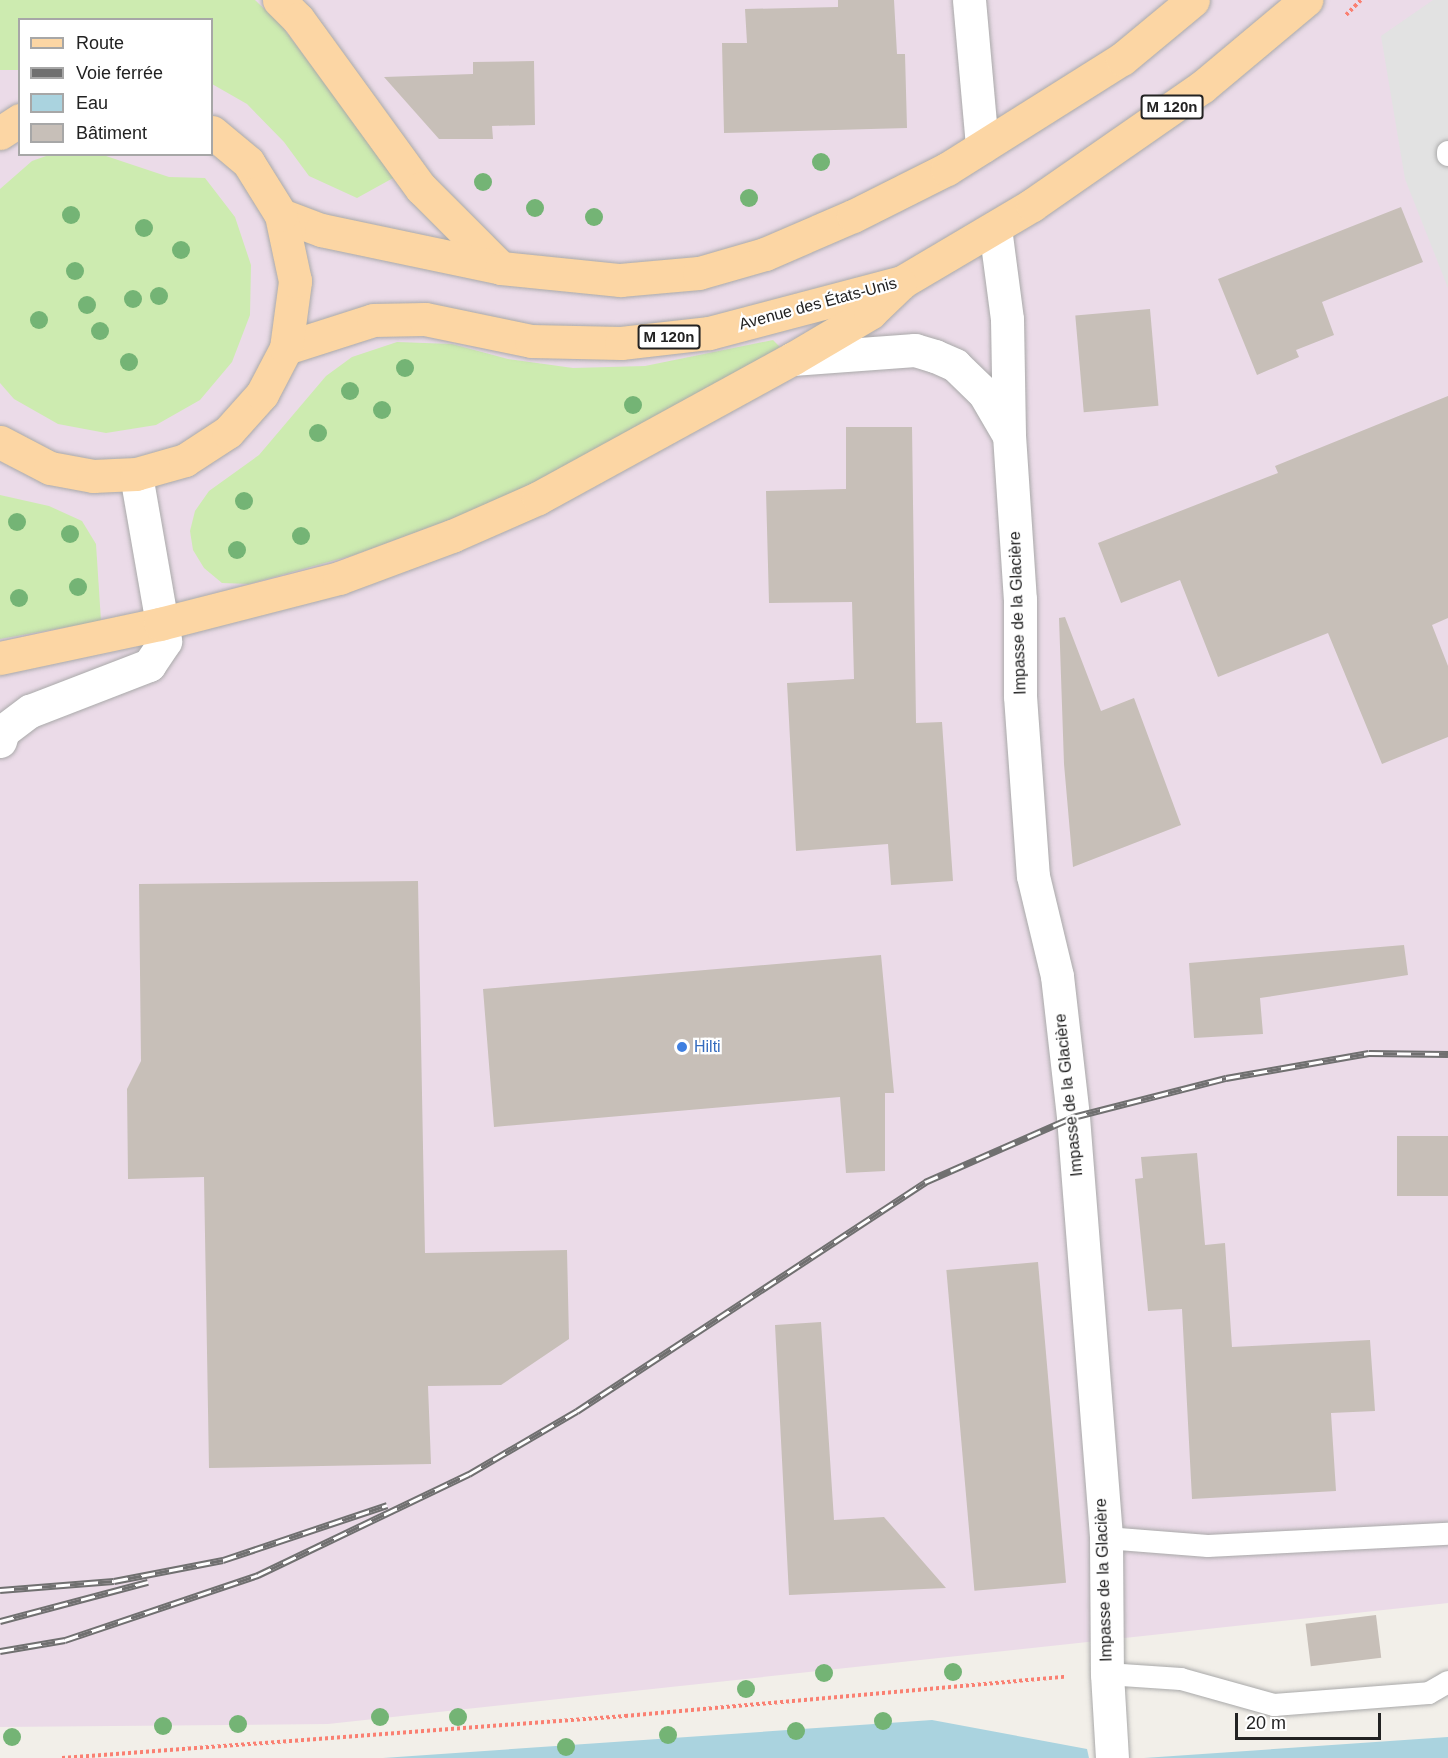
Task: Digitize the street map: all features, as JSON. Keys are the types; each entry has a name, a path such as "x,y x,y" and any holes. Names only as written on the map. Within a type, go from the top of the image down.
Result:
{"main road":[{"path":"279,0 298,19 421,188 501,268"},
{"path":"281,215 321,230 501,268 620,280 699,273 765,254 853,216 982,146 1122,59 1193,0"},
{"name":"Avenue des États-Unis","path":"286,348 373,320 425,320 531,341 621,343 709,333 902,282 995,228 1202,87 1306,0"},
{"path":"3,448 50,468 93,476 136,474 185,460 228,432 262,394 286,348 295,281 281,215 248,162 213,133"},
{"path":"0,658 160,624 339,578 452,536 538,498 792,359 870,313 902,282"}],"street":[{"path":"969,0 982,146"},
{"name":"Impasse de la Glacière","path":"995,228 1007,318 1009,435 1033,876 1059,988 1106,1538 1107,1674 1113,1758"},
{"name":"Impasse de la Glacière","path":"792,359 915,350 935,356 955,365 984,393 1009,435"},
{"path":"1,735 30,711 149,665 165,641 160,624 136,474"}],"lane":[{"path":"1106,1538 1208,1546 1448,1534"},
{"path":"1107,1674 1181,1679 1274,1705 1430,1693 1448,1682"}],"path":[{"path":"62,1758 625,1716 1107,1674"}],"shaded area":[{"path":"0,0 1448,0 1448,1603 328,1724 0,1727"},
{"path":"1433,0 1448,0 1448,288 1405,179 1381,36"}],"green space":[{"path":"0,0 255,0 281,25 395,177 357,198 309,176 284,142 247,104 213,85 213,18 18,18 18,70 0,70"},
{"path":"46,156 106,156 169,177 205,178 235,217 251,265 250,315 232,362 200,400 156,425 106,433 58,424 14,399 0,383 0,189 32,161"},
{"path":"773,340 780,347 587,457 481,508 354,555 249,584 222,583 204,568 193,550 190,531 195,511 209,491 259,455 326,376 352,357 397,342 452,344 508,359 573,368 645,366"},
{"path":"0,495 49,506 82,521 96,544 101,621 0,639"}],"water":[{"path":"932,1720 1087,1749 1089,1758 383,1758"},
{"path":"1448,1737 1448,1758 1144,1758"}],"building":[{"path":"838,0 894,0 897,54 905,54 907,128 724,133 722,43 747,43 745,9 838,7"},
{"path":"534,61 535,125 492,126 493,139 439,139 384,77 473,74 473,62"},
{"path":"1401,207 1423,262 1322,302 1334,335 1296,350 1299,357 1257,375 1218,279"},
{"path":"1150,309 1158,406 1084,412 1075,316"},
{"path":"1448,396 1448,618 1432,625 1448,666 1448,737 1382,764 1328,633 1218,677 1180,580 1121,603 1098,543 1278,473 1275,466"},
{"path":"846,427 912,427 916,723 942,722 953,881 891,885 888,844 796,851 787,683 854,679 852,602 769,603 766,491 846,489"},
{"path":"1065,617 1101,711 1134,698 1181,825 1073,867 1064,764 1059,618"},
{"path":"418,881 425,1253 567,1250 569,1339 501,1385 428,1386 431,1464 209,1468 204,1177 128,1179 127,1089 141,1061 139,884"},
{"path":"1404,945 1408,975 1260,998 1263,1034 1194,1038 1189,963"},
{"path":"881,955 894,1093 885,1093 885,1171 846,1173 840,1097 494,1127 483,989"},
{"path":"1397,1136 1448,1136 1448,1196 1397,1196"},
{"path":"1197,1153 1205,1245 1225,1243 1232,1347 1370,1340 1375,1411 1331,1413 1336,1491 1192,1499 1182,1309 1148,1311 1135,1179 1143,1178 1141,1157"},
{"path":"1038,1262 1066,1583 974,1591 946,1270"},
{"path":"821,1322 834,1520 884,1517 946,1588 789,1595 775,1325"},
{"path":"1376,1615 1381,1658 1311,1666 1306,1624"}],"railway":[{"path":"0,1651 65,1640 258,1575 469,1474 577,1411 925,1182 1073,1117 1226,1078 1369,1053 1448,1054"},
{"path":"0,1590 114,1581 223,1560 387,1505"},
{"path":"0,1621 148,1582"}],"place":[{"name":"Hilti","path":"682,1047"}]}
